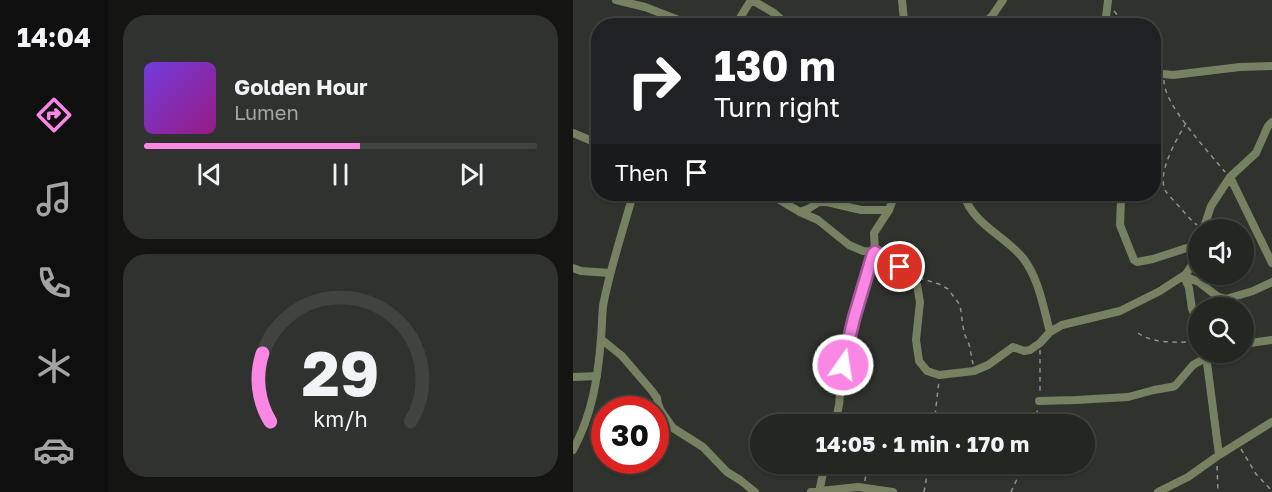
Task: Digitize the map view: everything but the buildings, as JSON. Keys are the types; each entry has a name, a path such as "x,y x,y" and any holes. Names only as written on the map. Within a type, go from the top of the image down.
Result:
{"street":[{"path":"616,0 645,7 674,18"},
{"path":"740,18 751,0 779,18"},
{"path":"902,0 905,18"},
{"path":"990,18 1003,0"},
{"path":"1106,18 1108,2"},
{"path":"1161,74 1272,66"},
{"path":"1206,219 1208,211 1230,177 1256,153 1272,122"},
{"path":"573,133 591,139"},
{"path":"1230,177 1272,263"},
{"path":"573,450 583,431 592,402 597,376 603,309 610,273 631,201"},
{"path":"780,201 818,220 849,245 875,252 900,267 915,282 920,297 916,340 919,361 927,370 939,375 975,371 988,365 1013,347 1027,351 1033,349 1050,332 1062,325 1125,309 1160,291 1184,276 1188,271"},
{"path":"800,212 819,202 827,201 861,210 889,210"},
{"path":"837,414 843,365 854,318 875,252 874,233 892,201"},
{"path":"967,201 977,216 1014,248 1033,274 1050,332"},
{"path":"1121,201 1120,225 1134,260 1137,262 1153,259 1188,248"},
{"path":"573,268 581,271 610,273"},
{"path":"1184,276 1199,282 1218,297 1226,299 1253,291 1272,282"},
{"path":"1184,276 1190,297"},
{"path":"601,339 622,356 652,391 661,411 673,428 703,447 727,472 755,492"},
{"path":"1254,342 1272,340"},
{"path":"1039,401 1128,397 1171,387 1175,386 1196,363"},
{"path":"1207,363 1218,456"},
{"path":"573,378 597,376"},
{"path":"1158,492 1188,477 1272,422"},
{"path":"822,474 816,492 865,487 893,492"}],"path":[{"path":"1108,2 1121,18"},
{"path":"1164,75 1165,92 1177,112 1230,177"},
{"path":"1186,123 1164,170 1164,184 1167,194 1189,219"},
{"path":"907,274 939,284 955,296 962,311 964,333 975,371"},
{"path":"1138,333 1144,338 1166,342 1188,342"},
{"path":"1037,414 1040,392 1040,343"},
{"path":"935,414 939,375"},
{"path":"1237,443 1256,474 1272,491"},
{"path":"1218,456 1218,492"},
{"path":"865,487 866,474"},
{"path":"924,492 927,474"},
{"path":"1011,492 1019,474"}],"route":[{"path":"843,365 873,254 875,252 900,267"}]}
